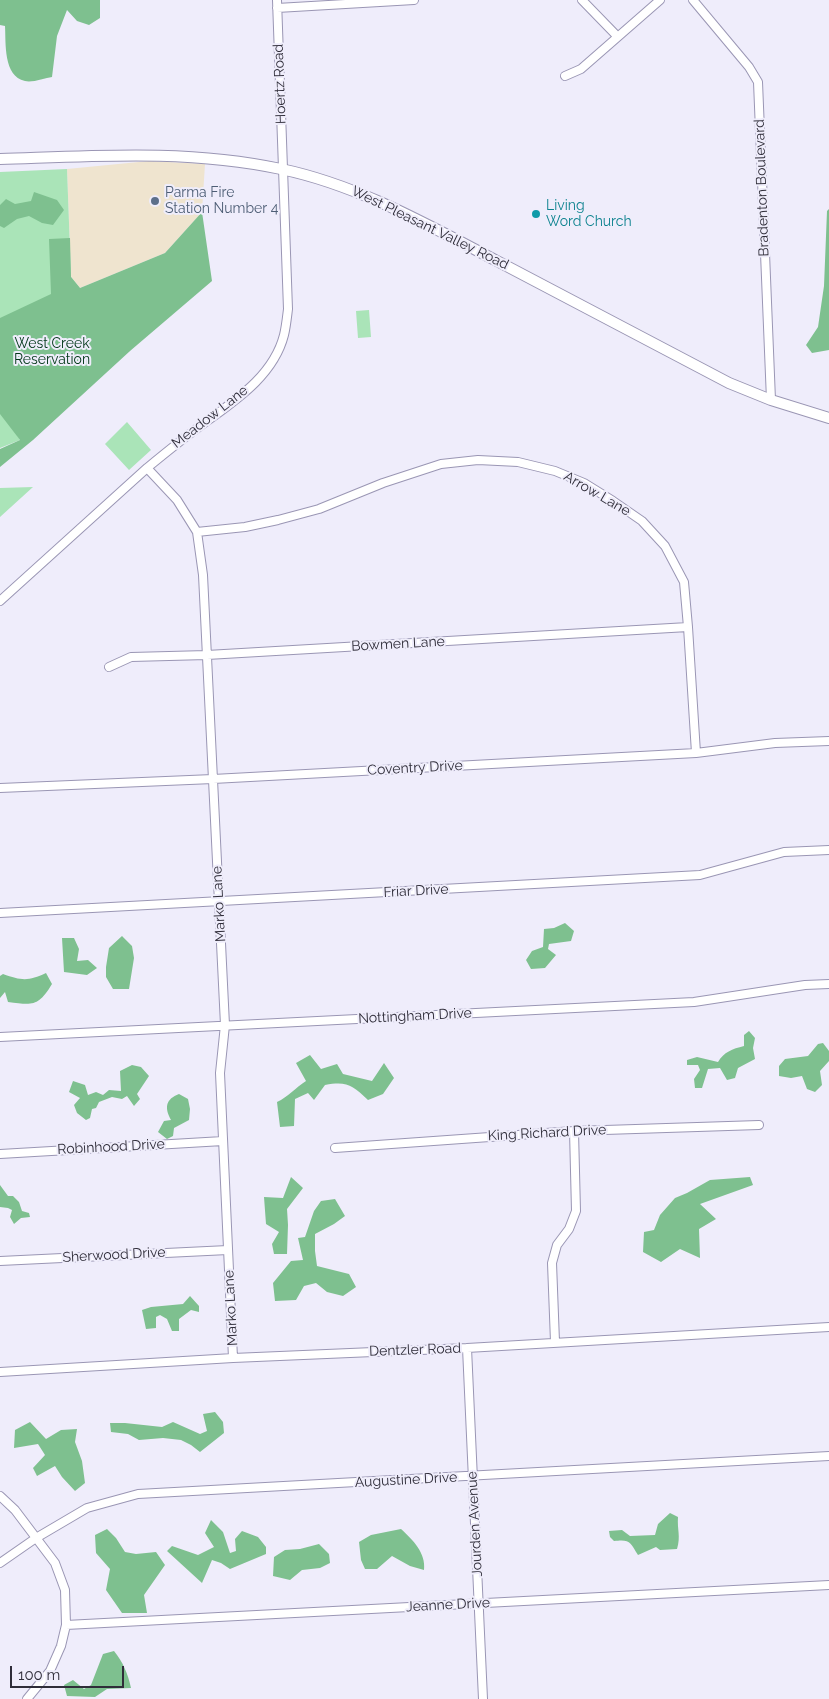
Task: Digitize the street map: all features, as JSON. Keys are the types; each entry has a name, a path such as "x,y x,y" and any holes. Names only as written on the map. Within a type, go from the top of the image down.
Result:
{"main road":[{"name":"West Pleasant Valley Road","path":"0,160 170,155 234,160 282,169 346,187 433,228 729,383 771,400 829,418"}],"street":[{"path":"277,4 414,0"},
{"path":"582,0 617,36"},
{"path":"564,76 581,69 660,0"},
{"name":"Bradenton Boulevard","path":"693,0 749,67 758,82 771,400"},
{"name":"Hoertz Road","path":"277,4 282,169"},
{"name":"Meadow Lane","path":"0,601 147,468 172,447 239,398 262,376 274,358 284,336 288,309 282,169"},
{"name":"Arrow Lane","path":"197,532 244,527 278,520 319,508 382,482 441,464 478,460 518,462 556,471 584,483 642,521 665,546 684,582 696,753"},
{"name":"Marko Lane","path":"147,468 177,500 197,532 203,575 225,1025 220,1074 233,1358"},
{"name":"Bowmen Lane","path":"109,667 131,658 688,628"},
{"name":"Coventry Drive","path":"0,788 213,779 696,753 775,743 829,741"},
{"name":"Friar Drive","path":"0,913 700,875 784,852 829,850"},
{"name":"Nottingham Drive","path":"0,1037 694,1002 805,985 829,984"},
{"name":"King Richard Drive","path":"335,1148 574,1131 759,1125"},
{"path":"555,1342 552,1263 557,1245 569,1229 576,1211 574,1131"},
{"name":"Robinhood Drive","path":"0,1154 223,1141"},
{"name":"Sherwood Drive","path":"0,1261 228,1250"},
{"name":"Dentzler Road","path":"0,1372 829,1327"},
{"name":"Jourden Avenue","path":"467,1348 483,1699"},
{"name":"Augustine Drive","path":"0,1563 36,1538 87,1508 138,1494 829,1456"},
{"path":"0,1496 15,1510 55,1563 65,1590 66,1625 61,1646 50,1671 27,1699"},
{"name":"Jeanne Drive","path":"66,1625 829,1585"}],"shaded area":[{"path":"149,161 205,164 202,212 165,253 80,288 71,277 67,169"}],"green space":[{"path":"0,0 100,0 100,18 89,25 77,21 67,10 57,36 52,77 25,81 18,78 9,66 5,26 0,25"},
{"name":"West Creek Reservation","path":"67,169 71,277 130,351 0,398 0,172"},
{"path":"34,192 57,200 64,210 53,225 42,223 29,216 17,219 4,228 0,226 0,205 6,199 15,204 31,201"},
{"path":"829,209 829,350 812,353 806,345 818,327 824,286 827,211"},
{"name":"West Creek Reservation","path":"202,212 212,281 0,467 0,449 20,440 0,414 0,318 51,294 49,239 70,238 71,277 80,288 165,253"},
{"path":"369,310 371,337 358,338 356,311"},
{"path":"0,407 20,440 0,448"},
{"path":"127,422 151,450 129,470 105,444"},
{"path":"33,487 0,517 0,488"},
{"path":"565,923 574,931 571,941 549,944 548,949 556,955 545,968 531,969 526,960 532,951 543,947 544,929 554,928"},
{"path":"122,936 132,946 134,958 129,989 113,989 106,977 109,948"},
{"path":"62,938 74,938 79,949 77,961 88,960 97,968 87,975 64,972"},
{"path":"46,973 52,984 39,1001 29,1004 8,1002 5,992 0,998 0,976 3,974 25,979 35,978"},
{"path":"749,1031 755,1038 753,1048 755,1059 738,1068 735,1078 727,1080 720,1068 708,1069 702,1088 695,1088 694,1079 700,1070 698,1065 687,1065 687,1060 697,1057 718,1062 729,1051 744,1046 744,1035"},
{"path":"823,1043 829,1051 829,1061 820,1071 822,1085 815,1092 807,1089 802,1076 791,1078 779,1076 779,1066 785,1059 808,1056 818,1044"},
{"path":"310,1055 321,1069 337,1064 343,1074 372,1081 384,1063 394,1078 383,1094 368,1100 349,1085 325,1085 314,1100 308,1093 295,1099 294,1126 280,1127 277,1102 306,1081 296,1063"},
{"path":"132,1065 141,1067 149,1076 137,1094 140,1099 134,1106 127,1096 122,1099 112,1097 99,1102 96,1108 92,1109 90,1118 86,1120 77,1113 74,1105 80,1098 69,1092 73,1081 85,1085 88,1095 96,1092 103,1095 109,1090 121,1091 120,1071"},
{"path":"179,1094 188,1099 190,1109 189,1120 174,1128 173,1136 167,1139 158,1132 164,1121 171,1120 167,1107 171,1098"},
{"path":"291,1177 303,1188 287,1209 287,1254 274,1254 272,1244 279,1232 266,1224 264,1197 283,1198"},
{"path":"750,1177 753,1185 700,1204 716,1219 699,1229 700,1258 680,1249 661,1262 643,1252 644,1232 654,1230 660,1215 675,1198 710,1180"},
{"path":"0,1185 8,1196 13,1196 19,1202 22,1211 29,1213 30,1217 21,1218 14,1224 10,1217 12,1210 0,1207"},
{"path":"335,1199 345,1216 315,1234 317,1266 349,1274 356,1287 343,1296 327,1292 316,1283 304,1286 296,1300 275,1301 273,1283 291,1261 303,1260 298,1238 305,1237 314,1211 321,1201"},
{"path":"190,1296 199,1306 199,1312 191,1310 179,1319 179,1331 172,1331 167,1319 160,1315 156,1317 156,1328 146,1329 142,1310 151,1307 183,1304"},
{"path":"215,1412 223,1422 224,1433 200,1452 181,1440 163,1438 139,1440 128,1434 111,1432 110,1423 162,1427 173,1422 200,1434 207,1431 203,1414"},
{"path":"30,1422 46,1439 61,1430 77,1429 75,1442 82,1461 85,1483 75,1491 55,1466 37,1476 33,1468 45,1455 38,1444 14,1448 15,1430"},
{"path":"670,1513 678,1517 679,1540 677,1549 660,1550 656,1547 638,1555 629,1542 614,1541 610,1537 609,1531 622,1530 630,1536 655,1535 658,1524"},
{"path":"211,1520 223,1532 230,1553 236,1551 235,1539 242,1531 258,1537 266,1547 266,1554 230,1569 212,1560 202,1583 167,1551 172,1546 198,1555 214,1547 205,1533"},
{"path":"107,1529 116,1538 125,1552 136,1554 156,1552 165,1565 144,1595 147,1613 122,1613 106,1590 110,1569 96,1553 95,1535"},
{"path":"401,1529 421,1552 424,1570 410,1566 392,1556 377,1569 365,1569 361,1560 359,1542 371,1535"},
{"path":"319,1544 329,1554 330,1563 320,1568 302,1570 290,1580 273,1576 274,1557 285,1550 300,1549"},
{"path":"114,1651 125,1668 131,1688 107,1689 95,1697 67,1696 64,1685 73,1680 84,1689 91,1685 103,1654"}],"place":[{"name":"Parma Fire Station Number 4","path":"155,201"},
{"name":"Living Word Church","path":"536,214"}]}
